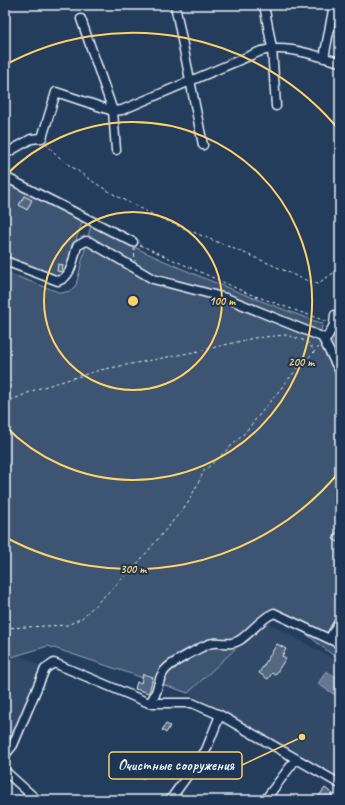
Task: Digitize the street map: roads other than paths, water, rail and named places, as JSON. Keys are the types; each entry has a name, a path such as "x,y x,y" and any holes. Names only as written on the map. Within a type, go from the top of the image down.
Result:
{"street":[{"path":"175,5 203,145"},
{"path":"264,5 272,48 276,106"},
{"path":"324,58 334,5"},
{"path":"81,19 113,111 116,150"},
{"path":"5,154 31,139 42,138 56,92 113,111 122,110 261,51 272,48 283,48 340,62"},
{"path":"5,177 133,242"},
{"path":"5,261 58,281 66,277 69,272 77,246 86,241 153,279 226,298 315,334 325,341 340,372"},
{"path":"325,341 337,325 335,315"},
{"path":"149,702 154,698 162,673 168,667 205,644 231,644 240,640 267,616 274,614 330,638 340,644"},
{"path":"330,638 340,620"},
{"path":"5,755 13,745 45,669 54,663 149,702 192,703 220,715 340,784"},
{"path":"170,800 206,750 220,715"},
{"path":"265,800 296,759"},
{"path":"5,771 37,800"}],"place":[{"name":"Очистные сооружения","path":"302,737"}]}
